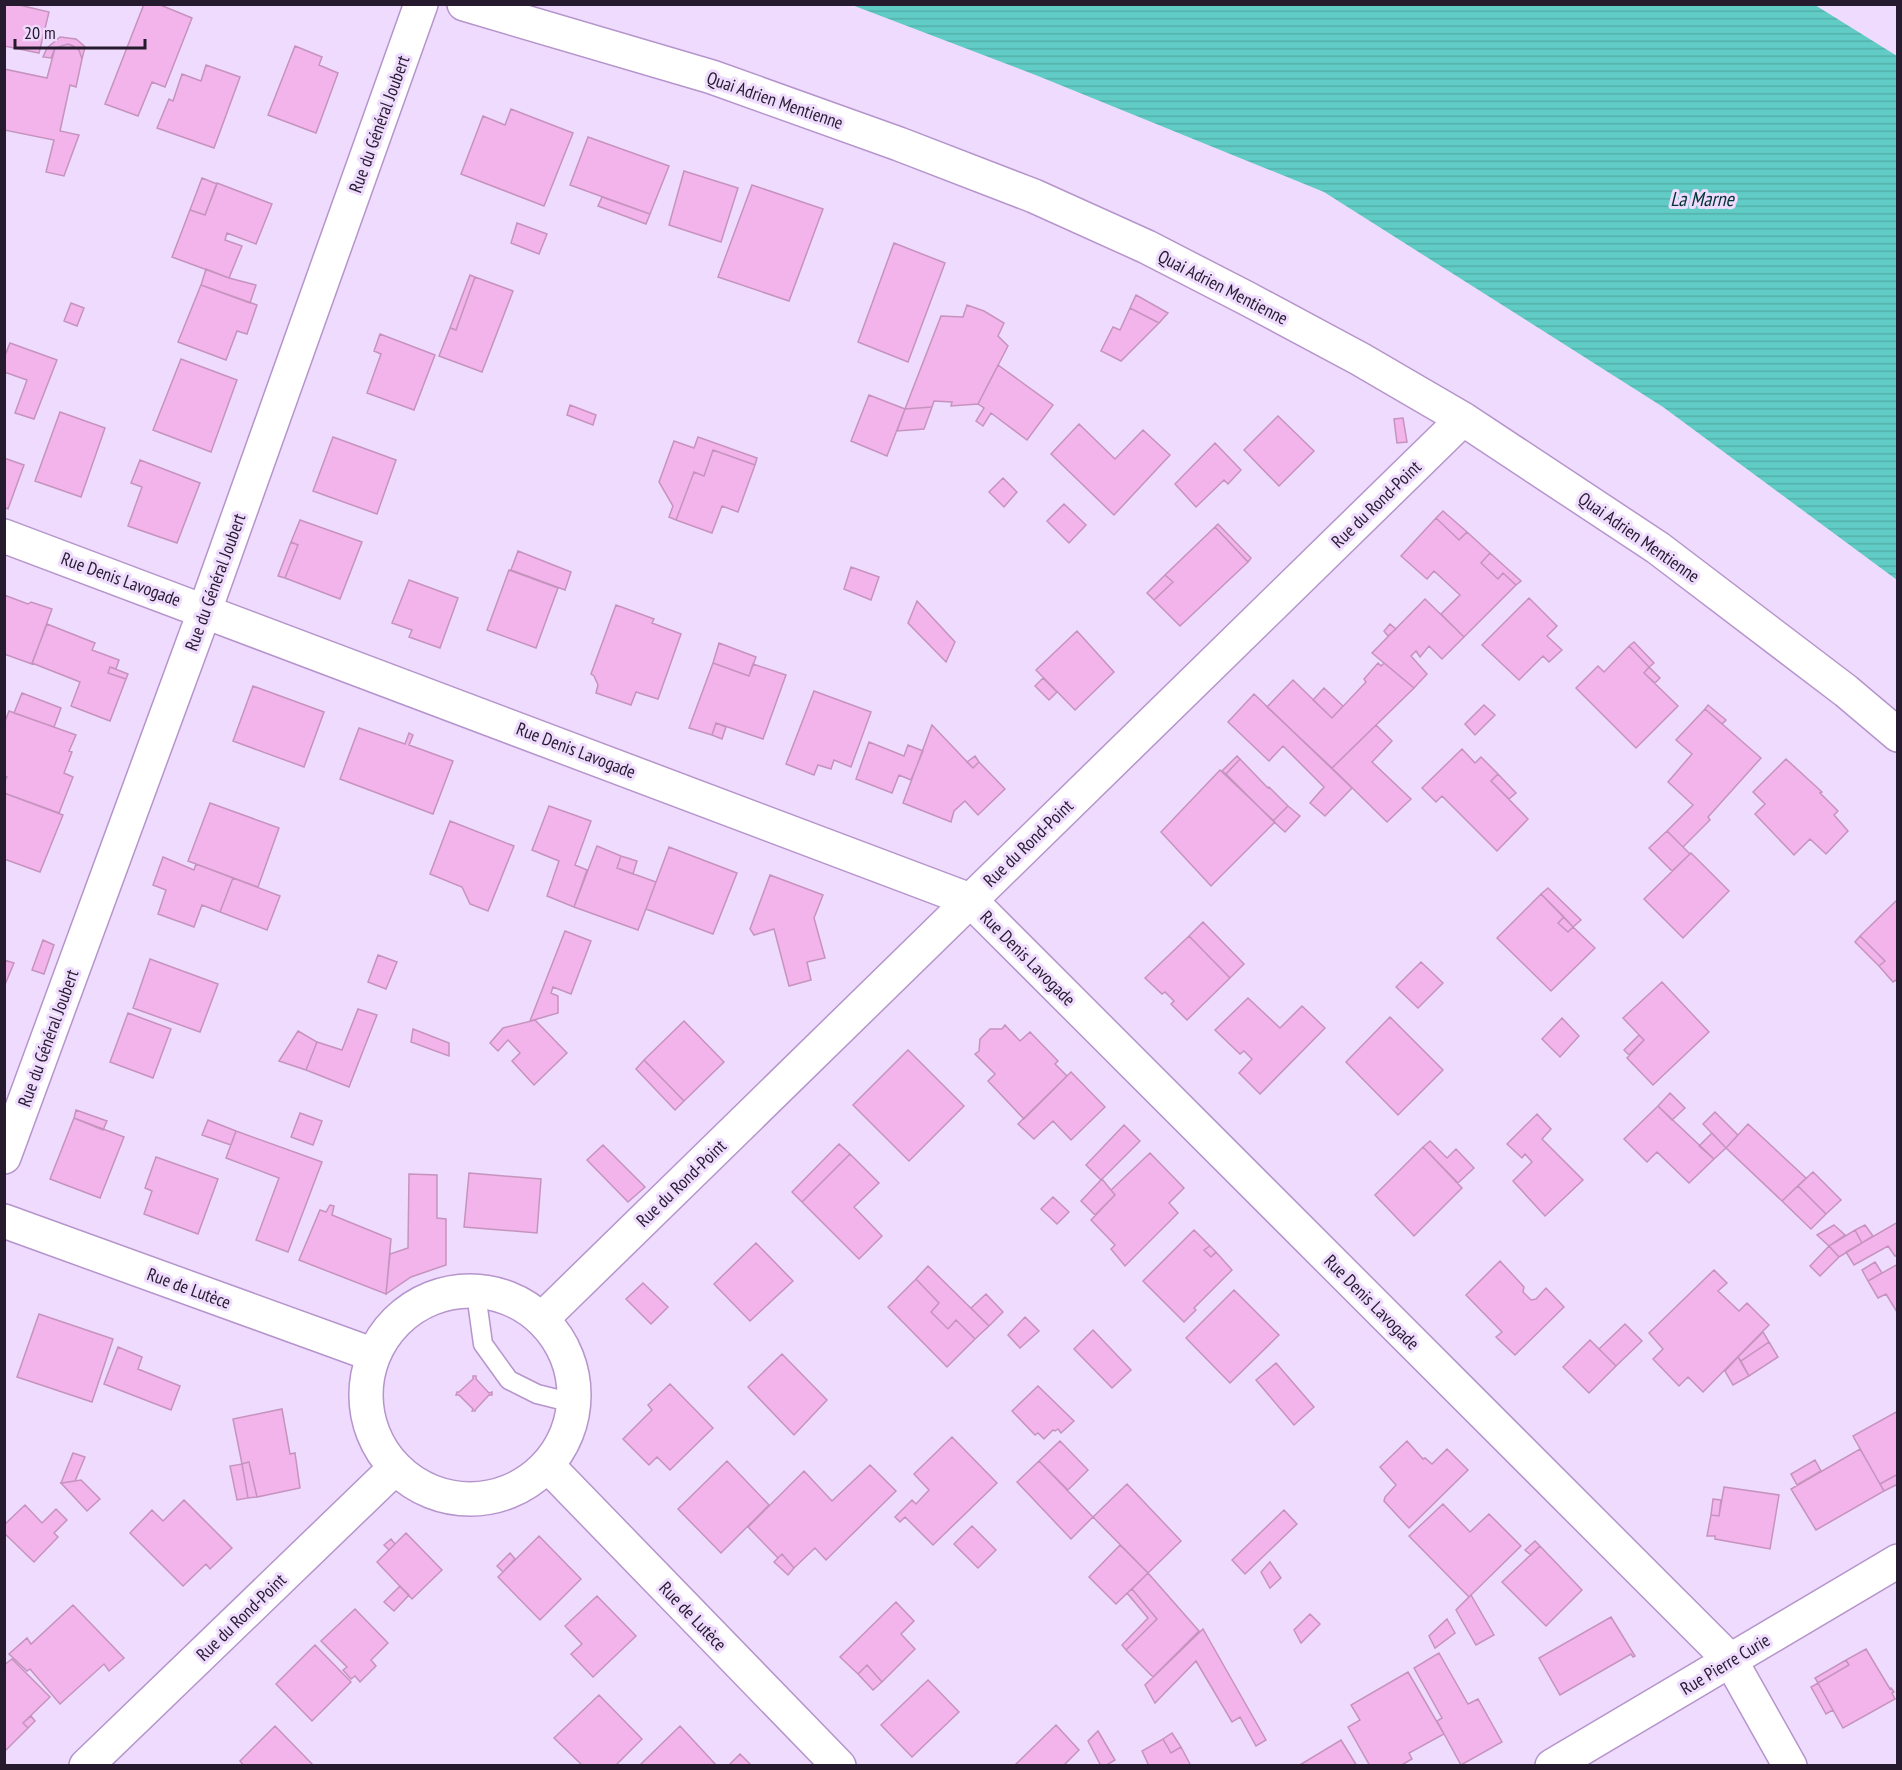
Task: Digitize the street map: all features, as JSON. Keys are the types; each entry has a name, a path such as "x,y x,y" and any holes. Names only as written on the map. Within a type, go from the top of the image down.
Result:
{"street":[{"name":"Rue du Général Joubert","path":"4,1157 205,610 421,4"},
{"name":"Quai Adrien Mentienne","path":"464,4 712,77 899,144 1034,196 1146,247 1248,299 1463,418 1658,548 1846,691 1898,735"},
{"name":"Rue du Rond-Point","path":"542,1319 1463,418"},
{"name":"Rue Denis Lavogade","path":"4,536 970,900 1731,1661 1790,1766"},
{"name":"Rue de Lutèce","path":"4,1221 374,1354"},
{"path":"482,1291 515,1300 542,1319 562,1345 566,1355 573,1375 575,1408 565,1439 548,1466 521,1487 489,1498 455,1499 423,1489 395,1468 378,1444 368,1415 366,1384 374,1354 392,1326 418,1305 449,1293 482,1291"},
{"name":"Rue de Lutèce","path":"548,1466 839,1766"},
{"name":"Rue du Rond-Point","path":"86,1766 395,1468"},
{"name":"Rue Pierre Curie","path":"1552,1766 1898,1561"}],"lane":[{"path":"478,1308 483,1344 509,1380 537,1394 561,1400"}],"water":[{"name":"La Marne","path":"852,5 1815,5 1897,56 1897,580 1663,407 1324,192 1038,76"}],"building":[{"path":"4,4 15,4 49,12 39,53 4,46"},
{"path":"144,4 158,4 192,18 165,87 152,82 138,116 105,104"},
{"path":"60,37 76,39 85,47 82,59 79,50 68,44 55,48 51,58 43,57 47,48"},
{"path":"68,44 79,50 82,59 76,87 70,85 60,131 79,135 64,176 46,172 54,140 4,130 4,69 47,78 55,48"},
{"path":"295,46 322,57 319,65 338,73 316,133 268,115"},
{"path":"206,65 240,77 214,148 157,128 169,99 173,101 182,74 201,81"},
{"path":"511,109 573,133 544,206 461,174 483,116 505,125"},
{"path":"588,137 669,166 650,214 570,185"},
{"path":"684,171 738,188 721,242 669,225"},
{"path":"202,178 217,184 205,215 190,210"},
{"path":"217,183 272,204 256,244 227,233 225,240 242,246 229,278 172,257 190,210 205,215"},
{"path":"752,185 823,209 789,301 718,277"},
{"path":"602,197 650,214 646,224 598,206"},
{"path":"517,223 547,234 539,254 511,243"},
{"path":"894,243 945,263 908,362 858,342"},
{"path":"206,269 256,285 250,303 201,285"},
{"path":"470,275 475,277 456,330 450,328"},
{"path":"475,277 513,291 482,372 439,356 450,328 456,330"},
{"path":"201,285 257,305 247,334 237,331 226,360 178,342"},
{"path":"1136,295 1168,313 1159,323 1130,308"},
{"path":"71,303 84,308 77,326 64,321"},
{"path":"967,305 984,311 1004,323 998,336 1008,346 978,404 951,406 952,402 934,401 932,407 905,409 941,316 963,317"},
{"path":"1130,308 1159,323 1121,361 1101,351 1113,327 1120,330"},
{"path":"380,334 435,355 414,410 367,393 381,354 374,351"},
{"path":"10,343 57,360 34,419 15,413 27,380 4,372 4,358"},
{"path":"181,359 237,380 211,452 153,430"},
{"path":"998,365 1053,405 1027,440 991,413 983,426 976,421 984,408 978,404"},
{"path":"869,395 905,409 887,456 851,441"},
{"path":"570,405 596,415 593,425 567,415"},
{"path":"932,407 924,429 897,431 905,409"},
{"path":"60,412 105,428 81,497 35,481"},
{"path":"1278,416 1314,451 1279,486 1244,450"},
{"path":"1403,418 1407,442 1397,443 1394,419"},
{"path":"1079,424 1115,459 1143,430 1170,455 1114,515 1051,454"},
{"path":"333,437 396,460 377,514 313,491"},
{"path":"698,437 757,458 755,465 713,450 704,476 694,472 676,520 669,517 673,506 659,482 674,441 694,448"},
{"path":"1215,443 1241,470 1228,484 1224,480 1196,507 1175,484"},
{"path":"713,450 755,465 738,512 722,506 712,533 676,520 694,472 704,476"},
{"path":"4,458 24,465 8,509 4,507"},
{"path":"140,460 200,483 177,543 128,526 142,487 131,483"},
{"path":"1003,478 1017,492 1004,507 989,492"},
{"path":"1064,504 1086,525 1069,543 1047,521"},
{"path":"1443,511 1467,532 1459,540 1436,518"},
{"path":"1436,518 1459,540 1467,532 1490,553 1481,563 1498,579 1503,573 1516,585 1464,637 1441,614 1460,595 1434,571 1427,579 1401,556"},
{"path":"300,520 362,542 340,599 285,578 298,545 291,542"},
{"path":"1218,524 1251,558 1248,562 1215,527"},
{"path":"1215,527 1248,562 1180,626 1154,600 1173,582 1165,575"},
{"path":"291,542 298,545 285,578 278,576"},
{"path":"518,551 571,572 565,590 511,570"},
{"path":"1490,553 1521,581 1516,585 1503,573 1498,579 1481,563"},
{"path":"851,567 879,577 871,600 844,589"},
{"path":"509,570 558,588 536,648 487,630"},
{"path":"1165,575 1173,582 1154,600 1147,593"},
{"path":"409,580 458,598 440,648 409,637 412,630 392,623"},
{"path":"4,595 28,604 31,602 52,609 32,664 4,654"},
{"path":"1529,598 1557,626 1547,636 1562,650 1549,662 1543,656 1519,680 1482,645"},
{"path":"1425,599 1464,637 1442,659 1429,646 1420,657 1416,651 1411,656 1427,674 1414,688 1372,653"},
{"path":"917,601 955,642 946,662 908,623"},
{"path":"616,605 654,619 652,623 681,634 658,699 636,692 631,705 596,693 598,685 591,674"},
{"path":"47,624 95,643 92,650 119,660 116,669 110,667 108,673 126,679 110,721 71,706 80,682 32,663"},
{"path":"1390,624 1396,629 1388,636 1384,631"},
{"path":"1077,631 1114,672 1075,710 1036,670"},
{"path":"1634,642 1654,663 1649,667 1629,646"},
{"path":"719,643 756,657 749,676 713,663"},
{"path":"1629,646 1649,667 1644,673 1678,706 1636,748 1576,688 1598,666 1604,672"},
{"path":"713,663 749,676 753,664 786,675 763,739 716,723 712,735 689,728"},
{"path":"1378,663 1381,666 1384,663 1414,688 1332,768 1267,707 1293,680 1332,718 1366,682 1364,679"},
{"path":"110,667 128,674 126,679 108,673"},
{"path":"1649,667 1660,678 1655,683 1644,673"},
{"path":"1043,678 1057,692 1049,700 1035,686"},
{"path":"253,686 324,712 304,767 233,741"},
{"path":"1324,688 1343,706 1332,718 1313,700"},
{"path":"814,691 871,712 851,767 834,760 831,769 818,765 814,775 786,764"},
{"path":"22,693 61,708 54,727 14,713"},
{"path":"1254,694 1352,788 1325,816 1310,803 1324,787 1283,746 1269,761 1228,722"},
{"path":"1484,705 1495,715 1475,735 1465,724"},
{"path":"1708,705 1726,720 1722,724 1705,709"},
{"path":"1705,709 1761,758 1708,817 1710,820 1683,847 1667,831 1693,805 1668,782 1692,754 1676,740"},
{"path":"9,711 76,735 69,751 72,752 64,773 73,777 59,813 4,793 4,782 7,777 4,776 4,724"},
{"path":"716,723 726,727 722,739 712,735"},
{"path":"932,725 973,768 979,762 1005,789 978,815 965,801 954,811 951,822 903,803"},
{"path":"1376,725 1392,741 1372,762 1411,799 1387,822 1332,768"},
{"path":"359,728 405,744 409,733 413,735 409,745 453,761 433,814 340,779"},
{"path":"869,742 904,756 908,745 923,751 911,780 899,775 892,793 856,779"},
{"path":"1462,749 1475,763 1481,757 1498,774 1491,781 1528,819 1497,851 1442,796 1436,802 1422,788"},
{"path":"975,756 979,762 973,768 967,762"},
{"path":"1237,756 1240,759 1226,774 1222,771"},
{"path":"1240,759 1288,806 1273,821 1226,774"},
{"path":"1786,759 1822,792 1820,793 1838,811 1834,815 1848,831 1826,854 1810,839 1794,855 1755,814 1765,804 1753,792"},
{"path":"1220,770 1275,822 1211,886 1161,832"},
{"path":"1498,774 1516,793 1509,799 1491,781"},
{"path":"4,793 63,815 40,872 4,859"},
{"path":"210,803 279,828 258,887 188,861"},
{"path":"549,806 591,821 575,865 587,870 574,907 547,896 559,861 532,850"},
{"path":"1288,806 1300,816 1285,832 1273,821"},
{"path":"450,821 514,846 488,911 470,904 462,887 430,874"},
{"path":"1667,831 1690,854 1672,871 1649,848"},
{"path":"597,846 621,856 617,868 656,882 638,930 574,907"},
{"path":"669,847 737,873 713,934 646,909"},
{"path":"1691,853 1729,891 1683,938 1644,899"},
{"path":"621,856 637,861 633,874 617,868"},
{"path":"163,857 194,870 196,864 233,878 220,912 202,905 194,927 158,914 166,890 153,885"},
{"path":"770,875 823,895 814,918 825,958 807,962 811,980 789,986 774,929 754,935 750,929"},
{"path":"233,878 280,896 267,930 220,912"},
{"path":"1548,888 1581,920 1573,927 1541,894"},
{"path":"1541,894 1564,917 1558,923 1568,932 1573,927 1595,948 1551,991 1497,938"},
{"path":"1898,899 1898,979 1893,982 1879,966 1885,961 1860,936"},
{"path":"1564,917 1573,927 1568,932 1558,923"},
{"path":"1203,922 1244,964 1230,978 1189,936"},
{"path":"565,931 591,941 571,994 553,987 551,993 558,996 558,1013 530,1021"},
{"path":"1189,936 1230,978 1187,1020 1171,1004 1174,1001 1165,992 1162,994 1145,978"},
{"path":"1860,936 1885,961 1879,966 1855,942"},
{"path":"43,940 54,945 44,974 32,970"},
{"path":"378,955 397,962 386,989 368,982"},
{"path":"150,959 218,984 200,1032 133,1008"},
{"path":"4,960 14,963 4,987"},
{"path":"1421,962 1443,983 1418,1008 1396,987"},
{"path":"1662,982 1709,1032 1653,1085 1627,1058 1644,1040 1623,1018"},
{"path":"1248,998 1280,1028 1302,1006 1325,1028 1260,1094 1239,1073 1252,1059 1244,1051 1240,1054 1215,1030"},
{"path":"358,1009 377,1015 349,1087 306,1070 317,1042 342,1050"},
{"path":"128,1013 171,1029 153,1078 110,1062"},
{"path":"1390,1017 1443,1070 1398,1115 1346,1062"},
{"path":"1562,1018 1579,1036 1560,1057 1542,1039"},
{"path":"535,1020 567,1053 534,1085 512,1061 520,1053 508,1040 498,1051 490,1043 503,1028"},
{"path":"684,1021 724,1062 684,1101 644,1060"},
{"path":"1005,1025 1020,1041 1030,1032 1058,1061 1055,1064 1067,1076 1024,1119 988,1081 995,1074 975,1054 979,1051 980,1039 990,1029 1002,1029"},
{"path":"413,1029 449,1043 449,1056 411,1042"},
{"path":"298,1031 317,1042 306,1070 279,1061"},
{"path":"1639,1035 1644,1040 1629,1055 1624,1050"},
{"path":"908,1050 964,1106 909,1161 853,1105"},
{"path":"644,1060 684,1101 675,1110 636,1069"},
{"path":"1071,1072 1105,1107 1071,1140 1053,1121 1034,1139 1018,1124"},
{"path":"1670,1093 1685,1108 1672,1120 1658,1106"},
{"path":"1658,1106 1714,1159 1689,1183 1657,1152 1647,1162 1624,1139"},
{"path":"76,1110 107,1121 103,1130 74,1118"},
{"path":"1715,1112 1738,1135 1726,1148 1703,1124"},
{"path":"300,1113 322,1121 313,1145 291,1137"},
{"path":"1537,1114 1551,1129 1542,1139 1583,1180 1545,1216 1513,1181 1532,1162 1525,1154 1522,1158 1507,1144"},
{"path":"74,1118 124,1137 100,1198 50,1179"},
{"path":"208,1120 236,1131 231,1145 202,1135"},
{"path":"1748,1124 1806,1178 1782,1201 1726,1148"},
{"path":"1124,1125 1140,1141 1101,1180 1086,1165"},
{"path":"236,1131 322,1162 288,1252 256,1240 279,1178 226,1158"},
{"path":"1712,1133 1726,1148 1714,1159 1699,1146"},
{"path":"1430,1141 1447,1158 1456,1149 1474,1168 1458,1183 1423,1147"},
{"path":"839,1144 850,1154 802,1202 792,1192"},
{"path":"603,1145 645,1187 628,1202 587,1160"},
{"path":"1423,1147 1462,1188 1414,1236 1375,1195"},
{"path":"1150,1153 1184,1188 1169,1203 1178,1213 1125,1266 1111,1249 1115,1245 1091,1220 1115,1195 1111,1190"},
{"path":"850,1154 879,1183 854,1207 882,1236 859,1259 802,1202"},
{"path":"156,1157 218,1179 198,1234 144,1214 152,1191 145,1188"},
{"path":"1813,1172 1841,1200 1826,1214 1798,1186"},
{"path":"469,1173 541,1179 537,1233 464,1227"},
{"path":"409,1174 437,1175 437,1218 446,1219 446,1265 411,1277 386,1294 390,1254 408,1248"},
{"path":"1102,1179 1115,1195 1095,1215 1081,1201"},
{"path":"1798,1186 1826,1214 1811,1229 1782,1201"},
{"path":"1053,1197 1069,1212 1057,1224 1041,1209"},
{"path":"330,1205 334,1206 332,1215 391,1239 386,1294 299,1260 320,1210 326,1212"},
{"path":"1898,1222 1898,1255 1895,1256 1888,1246 1854,1265 1846,1252"},
{"path":"1834,1225 1845,1235 1829,1246 1817,1235"},
{"path":"1865,1225 1873,1236 1862,1243 1855,1230"},
{"path":"1194,1230 1210,1246 1204,1250 1211,1257 1216,1252 1232,1270 1194,1308 1196,1310 1184,1322 1143,1281"},
{"path":"1855,1230 1862,1243 1839,1257 1829,1246"},
{"path":"756,1243 793,1281 750,1321 714,1284"},
{"path":"1210,1246 1216,1252 1211,1257 1204,1250"},
{"path":"1829,1246 1839,1257 1820,1276 1810,1266"},
{"path":"1500,1261 1524,1287 1523,1292 1531,1300 1536,1299 1546,1288 1564,1307 1515,1355 1496,1337 1502,1332 1466,1295"},
{"path":"1875,1262 1882,1273 1868,1281 1862,1270"},
{"path":"1898,1264 1897,1312 1886,1294 1878,1298 1868,1281"},
{"path":"928,1266 989,1326 975,1339 956,1320 948,1329 931,1312 939,1303 916,1279"},
{"path":"1714,1270 1727,1283 1718,1291 1739,1311 1747,1303 1769,1325 1703,1392 1688,1377 1679,1386 1653,1359 1663,1349 1649,1333"},
{"path":"916,1279 939,1303 931,1312 948,1329 956,1320 975,1339 947,1367 888,1307"},
{"path":"643,1283 668,1307 651,1324 626,1299"},
{"path":"1234,1290 1279,1335 1230,1383 1186,1338"},
{"path":"986,1294 1003,1312 989,1326 971,1308"},
{"path":"39,1314 113,1339 92,1402 17,1377"},
{"path":"1025,1317 1039,1331 1020,1348 1008,1335"},
{"path":"1625,1324 1642,1341 1616,1366 1599,1349"},
{"path":"1093,1330 1131,1370 1112,1388 1074,1349"},
{"path":"1763,1332 1769,1342 1741,1361 1738,1357"},
{"path":"1590,1340 1616,1366 1589,1393 1563,1367"},
{"path":"1769,1342 1778,1357 1749,1376 1741,1361"},
{"path":"118,1347 142,1357 138,1369 180,1386 171,1410 104,1384"},
{"path":"782,1354 827,1400 794,1435 748,1387"},
{"path":"1738,1357 1749,1376 1733,1385 1725,1371"},
{"path":"1276,1363 1314,1407 1294,1425 1256,1380"},
{"path":"473,1376 476,1376 476,1379 489,1393 492,1392 492,1395 489,1395 475,1411 472,1411 473,1409 459,1395 456,1395 473,1379"},
{"path":"670,1384 713,1428 670,1470 657,1457 649,1465 623,1439 652,1410 648,1405"},
{"path":"1038,1386 1074,1421 1061,1433 1058,1429 1053,1430 1044,1439 1038,1433 1035,1435 1012,1411"},
{"path":"282,1409 290,1454 295,1453 300,1488 257,1497 249,1462 242,1464 233,1419"},
{"path":"1898,1411 1898,1474 1880,1484 1853,1436"},
{"path":"952,1437 997,1483 933,1545 905,1517 900,1522 895,1517 912,1500 916,1504 929,1490 914,1474"},
{"path":"1060,1441 1088,1470 1068,1490 1039,1461"},
{"path":"1407,1441 1423,1459 1425,1458 1432,1464 1447,1449 1468,1470 1409,1528 1384,1501 1396,1485 1380,1467"},
{"path":"1860,1449 1884,1491 1816,1530 1791,1489"},
{"path":"73,1453 85,1457 75,1481 61,1483"},
{"path":"1815,1460 1821,1471 1797,1485 1791,1474"},
{"path":"727,1461 769,1505 721,1553 678,1509"},
{"path":"1039,1461 1093,1517 1071,1539 1017,1482"},
{"path":"249,1462 257,1497 248,1498 242,1464"},
{"path":"242,1464 248,1498 237,1500 230,1466"},
{"path":"870,1465 896,1491 826,1560 815,1548 794,1568 782,1554 778,1558 748,1527 804,1471 832,1501"},
{"path":"1898,1474 1898,1484 1884,1491 1880,1484"},
{"path":"81,1480 100,1499 87,1511 61,1483"},
{"path":"1127,1484 1181,1541 1148,1573 1093,1517"},
{"path":"1724,1487 1779,1495 1770,1549 1707,1536 1711,1515 1719,1516"},
{"path":"1713,1499 1721,1500 1719,1516 1711,1515"},
{"path":"184,1500 232,1548 210,1569 206,1564 183,1586 130,1533 152,1510 163,1521"},
{"path":"1443,1504 1470,1532 1489,1514 1521,1546 1469,1597 1409,1536"},
{"path":"25,1505 42,1523 56,1509 67,1520 54,1533 58,1537 34,1562 4,1533 4,1525"},
{"path":"1284,1510 1297,1524 1245,1574 1232,1560"},
{"path":"972,1526 996,1550 978,1568 954,1544"},
{"path":"406,1533 442,1570 412,1599 377,1562"},
{"path":"539,1536 581,1579 540,1620 498,1577"},
{"path":"391,1539 395,1544 389,1550 384,1545"},
{"path":"1535,1541 1540,1546 1531,1555 1525,1550"},
{"path":"1120,1545 1148,1573 1116,1604 1089,1577"},
{"path":"1540,1546 1582,1590 1546,1626 1502,1582"},
{"path":"510,1553 515,1559 503,1572 497,1566"},
{"path":"782,1554 794,1568 788,1575 774,1562"},
{"path":"1270,1562 1281,1578 1270,1588 1261,1572"},
{"path":"1148,1573 1199,1631 1153,1677 1126,1650 1157,1619 1132,1589"},
{"path":"400,1586 409,1595 394,1611 384,1602"},
{"path":"1132,1589 1157,1619 1126,1650 1122,1645 1148,1618 1127,1593"},
{"path":"1471,1595 1494,1635 1476,1645 1456,1610"},
{"path":"597,1596 636,1636 593,1677 571,1654 582,1644 565,1626"},
{"path":"896,1602 914,1621 901,1634 915,1649 882,1682 867,1665 858,1674 840,1657"},
{"path":"73,1605 124,1658 109,1671 104,1664 60,1704 30,1669 27,1671 9,1654 27,1638 31,1644"},
{"path":"355,1609 388,1643 371,1660 376,1666 360,1682 355,1676 351,1679 343,1670 347,1667 321,1641"},
{"path":"1310,1614 1320,1624 1301,1643 1294,1630"},
{"path":"1611,1617 1635,1656 1631,1654 1560,1695 1539,1658"},
{"path":"1447,1619 1455,1633 1435,1648 1429,1636"},
{"path":"1203,1629 1266,1740 1256,1746 1240,1717 1232,1722 1196,1661 1155,1703 1145,1685"},
{"path":"315,1645 351,1682 312,1721 276,1684"},
{"path":"1866,1649 1894,1692 1892,1693 1895,1699 1843,1728 1818,1683 1849,1665 1846,1660"},
{"path":"1439,1653 1468,1704 1478,1699 1502,1742 1461,1765 1437,1721 1442,1718 1414,1668"},
{"path":"12,1659 50,1697 23,1723 28,1728 4,1752 4,1665"},
{"path":"1846,1660 1849,1665 1818,1683 1815,1678"},
{"path":"867,1665 882,1682 873,1690 858,1674"},
{"path":"1408,1672 1444,1734 1409,1753 1412,1759 1400,1766 1370,1766 1348,1727 1360,1720 1351,1705"},
{"path":"928,1680 959,1712 912,1757 881,1725"},
{"path":"1818,1683 1833,1710 1826,1714 1811,1687"},
{"path":"599,1695 642,1739 615,1766 583,1766 554,1738"},
{"path":"31,1716 35,1721 28,1728 23,1723"},
{"path":"1056,1725 1079,1750 1063,1766 1014,1766"},
{"path":"275,1726 314,1766 244,1766 240,1761"},
{"path":"680,1726 717,1766 642,1766 641,1764"},
{"path":"1098,1731 1115,1760 1105,1766 1101,1766 1088,1741"},
{"path":"1172,1733 1181,1747 1171,1753 1163,1739"},
{"path":"1163,1739 1171,1753 1181,1747 1191,1766 1149,1766 1142,1751"},
{"path":"1341,1740 1357,1766 1298,1766"},
{"path":"740,1754 752,1766 728,1766"}]}
